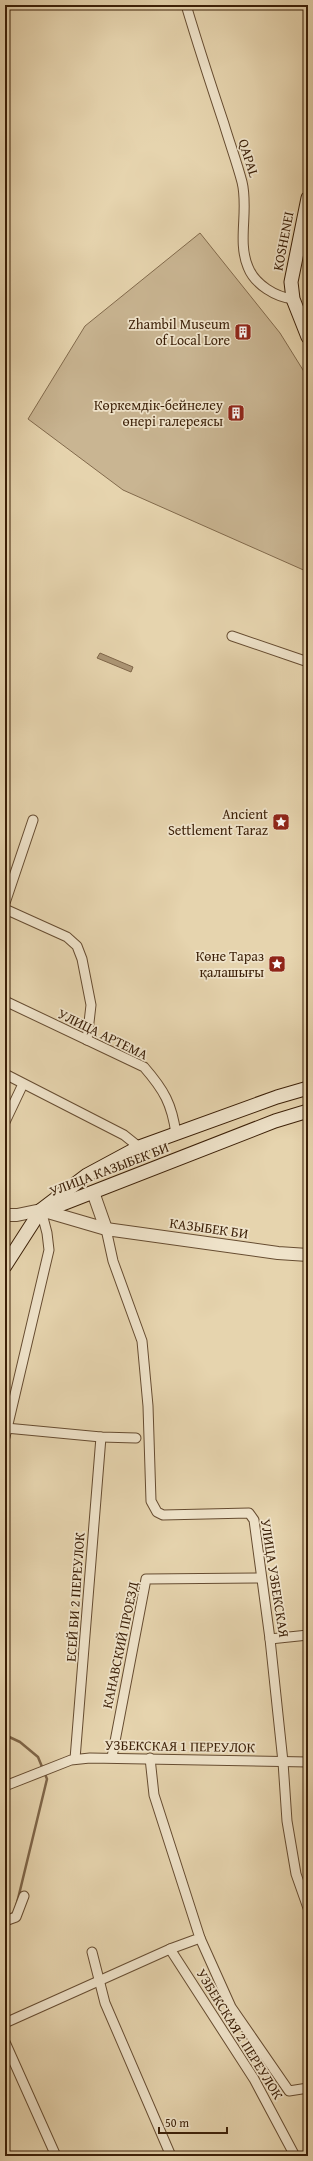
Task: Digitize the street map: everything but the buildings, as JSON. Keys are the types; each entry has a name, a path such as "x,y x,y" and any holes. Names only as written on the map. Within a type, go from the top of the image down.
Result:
{"main road":[{"name":"KOSHENEI","path":"308,198 293,265 291,282 293,298 308,337"},
{"name":"УЛИЦА КАЗЫБЕК БИ","path":"41,1210 87,1175 139,1147 267,1100 308,1088"},
{"path":"267,1100 275,1121"},
{"name":"УЛИЦА КАЗЫБЕК БИ","path":"41,1210 51,1209 275,1121 308,1111"},
{"path":"5,1266 41,1210"}],"street":[{"name":"QAPAL","path":"186,5 242,184 245,221 243,244 248,268 260,283 272,292 282,297 293,298"},
{"path":"232,636 308,662"},
{"path":"5,903 33,820"},
{"path":"5,909 67,937 77,946 82,959 91,1005 87,1040"},
{"name":"УЛИЦА АРТЕМА","path":"5,1001 144,1067 157,1080 172,1110 176,1134"},
{"path":"5,1074 124,1135 139,1147"},
{"path":"5,1122 23,1084"},
{"path":"93,1192 106,1230"},
{"path":"5,1215 17,1215 41,1210 47,1233 49,1250 5,1437"},
{"name":"КАЗЫБЕК БИ","path":"41,1210 106,1230 278,1253 308,1254"},
{"name":"УЛИЦА УЗБЕКСКАЯ","path":"106,1230 114,1261 142,1341 148,1406 151,1501 157,1512 162,1515 249,1513 254,1520 270,1639 283,1762 287,1821 296,1874 308,1908"},
{"path":"6,1428 101,1437 136,1438"},
{"name":"ЕСЕЙ БИ 2 ПЕРЕУЛОК","path":"75,1759 101,1437"},
{"name":"КАНАВСКИЙ ПРОЕЗД","path":"112,1758 146,1579 261,1578"},
{"path":"270,1639 308,1635"},
{"name":"УЗБЕКСКАЯ 1 ПЕРЕУЛОК","path":"5,1786 75,1759 150,1758 308,1762"},
{"name":"УЗБЕКСКАЯ 2 ПЕРЕУЛОК","path":"150,1758 154,1795 200,1938 231,2007 288,2091 308,2088"},
{"path":"5,1921 16,1917 24,1896"},
{"path":"5,2023 170,1949 200,1938"},
{"name":"УЗБЕКСКАЯ 2 ПЕРЕУЛОК","path":"170,1949 254,2079 296,2156"},
{"path":"92,1952 105,2003 171,2156"},
{"path":"5,2042 56,2156"}],"shaded area":[{"path":"200,233 280,333 308,378 308,572 123,490 28,419 85,326"},
{"path":"100,653 133,667 131,672 97,658"}],"waterway":[{"path":"5,1735 20,1742 38,1757 47,1779 16,1907"},
{"path":"5,1915 15,1912"}],"place":[{"name":"Zhambil Museum of Local Lore","path":"243,332"},
{"name":"Көркемдік-бейнелеу өнері галереясы","path":"236,413"},
{"name":"Ancient Settlement Taraz","path":"281,822"},
{"name":"Көне Тараз қалашығы","path":"277,964"}]}
